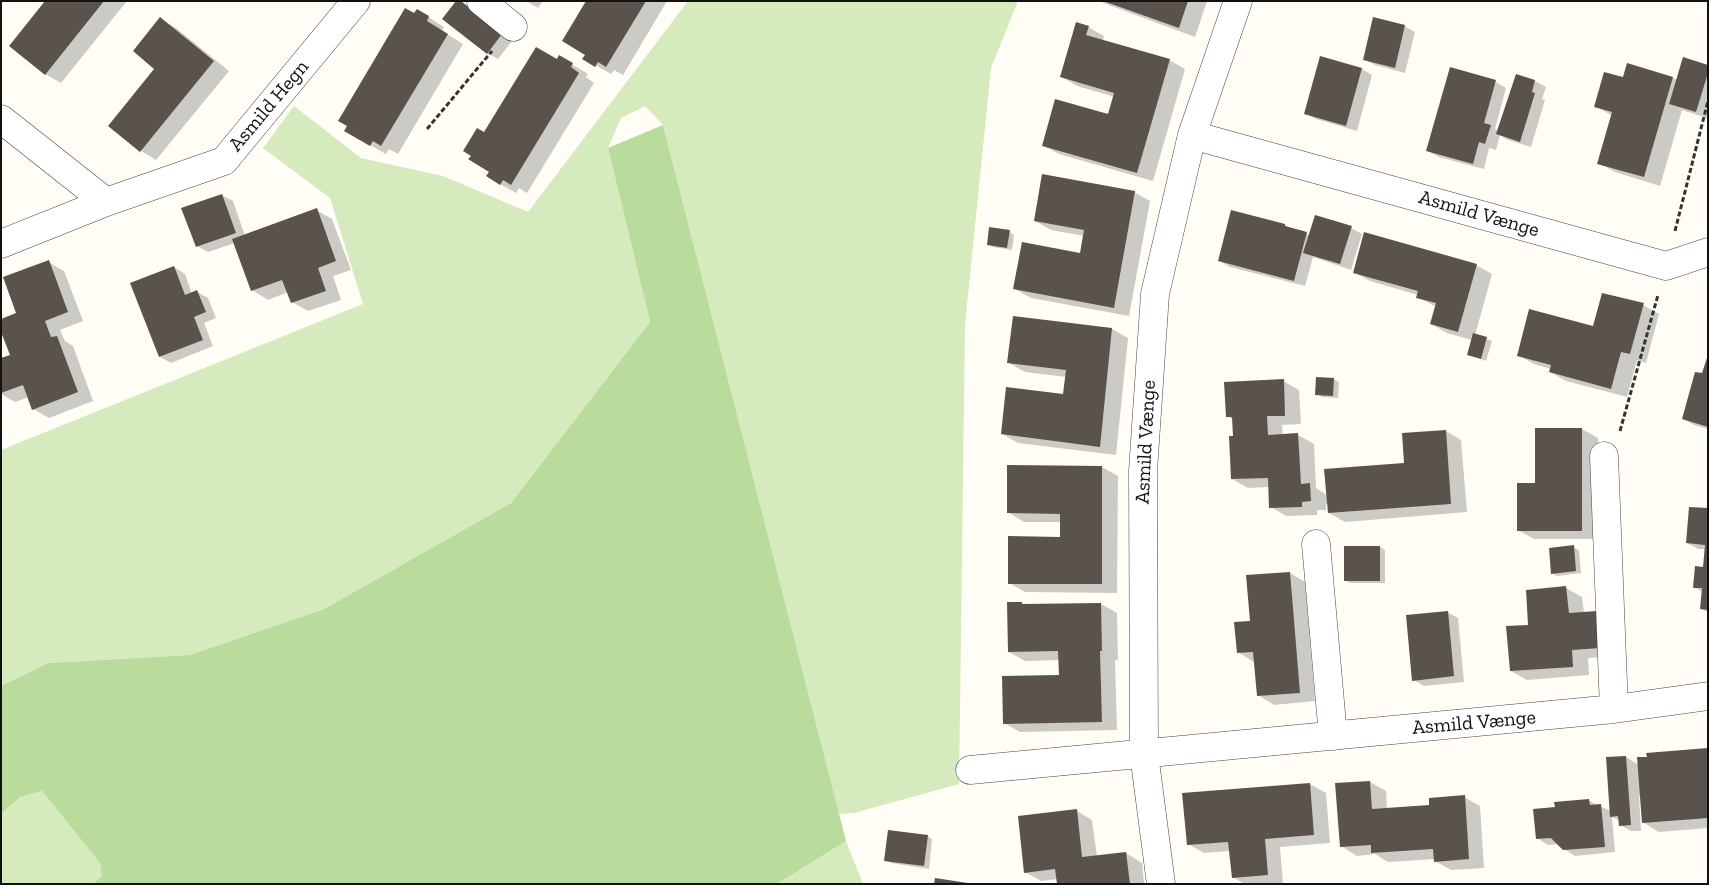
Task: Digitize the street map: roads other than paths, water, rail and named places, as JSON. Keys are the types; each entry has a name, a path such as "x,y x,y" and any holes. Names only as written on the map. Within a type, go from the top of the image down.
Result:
{"street":[{"name":"Asmild Hegn","path":"1,244 106,202 224,161 356,1"},
{"path":"481,1 513,27"},
{"name":"Asmild Vænge","path":"1161,884 1144,754 1143,471 1155,294 1192,135 1238,1"},
{"path":"1,119 106,202"},
{"name":"Asmild Vænge","path":"1192,135 1666,266 1708,252"},
{"path":"1604,456 1614,710"},
{"path":"1316,544 1333,736"},
{"name":"Asmild Vænge","path":"970,770 1614,710 1708,696"}]}
